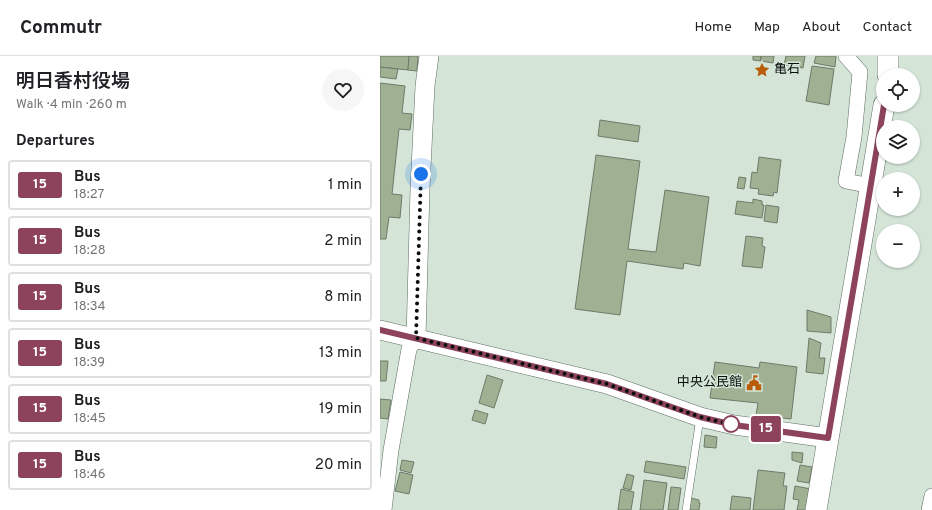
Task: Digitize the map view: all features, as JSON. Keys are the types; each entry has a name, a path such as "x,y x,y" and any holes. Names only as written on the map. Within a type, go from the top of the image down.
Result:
{"main road":[{"path":"888,56 888,68"},
{"path":"816,510 883,112"}],"street":[{"path":"384,510 386,448 409,348 416,338 420,189 425,86 429,56"},
{"path":"846,56 860,72 854,137 846,181 871,186"},
{"path":"380,330 607,384 700,417 734,425 828,438"},
{"path":"929,510 932,496"}],"lane":[{"path":"686,510 700,417"}],"building":[{"path":"380,56 409,56 408,70 380,67"},
{"path":"409,56 418,56 417,71 408,70"},
{"path":"753,56 761,56 761,61 753,60"},
{"path":"761,56 774,56 773,63 761,61"},
{"path":"786,56 805,56 803,68 784,65"},
{"path":"816,56 836,56 835,67 814,63"},
{"path":"812,66 834,69 829,105 806,101"},
{"path":"380,67 398,69 396,79 380,77"},
{"path":"380,83 405,86 402,113 412,114 410,130 399,129 392,194 402,195 400,218 389,217 386,239 380,239"},
{"path":"600,120 640,126 638,142 598,136"},
{"path":"596,155 640,161 628,249 656,252 665,190 709,197 700,266 684,263 683,269 627,261 620,315 575,309"},
{"path":"759,157 781,160 777,193 774,192 773,196 758,194 759,189 750,188 752,172 757,173"},
{"path":"739,177 746,178 744,189 737,188"},
{"path":"753,199 762,201 762,205 764,205 762,218 735,214 737,201 753,203"},
{"path":"766,205 779,207 777,223 764,221"},
{"path":"746,236 763,238 762,246 765,247 762,268 742,266"},
{"path":"807,310 831,317 831,333 807,331"},
{"path":"809,338 821,343 819,358 825,358 823,374 806,372"},
{"path":"380,361 388,361 386,381 380,381"},
{"name":"中央公民館","path":"715,362 759,368 760,362 797,367 791,419 756,415 758,403 710,398"},
{"path":"487,375 503,380 494,408 479,403"},
{"path":"380,399 391,400 388,419 380,418"},
{"path":"475,410 488,414 485,424 472,420"},
{"path":"705,435 717,437 716,448 704,447"},
{"path":"792,452 803,453 802,463 792,460"},
{"path":"402,460 414,462 411,473 400,470"},
{"path":"646,461 686,467 684,479 644,472"},
{"path":"800,465 812,467 809,483 797,481"},
{"path":"758,470 785,473 783,486 787,486 784,510 753,510"},
{"path":"400,472 413,475 409,494 395,491"},
{"path":"627,474 634,476 631,490 623,488"},
{"path":"644,480 667,483 663,510 640,510"},
{"path":"795,486 811,489 808,510 797,510 799,500 793,499"},
{"path":"671,487 681,488 678,510 668,510"},
{"path":"621,489 634,492 631,510 618,510"},
{"path":"732,496 751,498 750,510 730,510"},
{"path":"691,498 699,500 699,510 689,510"}],"bus line":[{"name":"15","path":"380,330 607,384 700,417 734,425 828,438 883,112"}],"place":[{"name":"亀石","path":"762,70"},
{"name":"中央公民館","path":"754,383"}],"route":[{"path":"421,174 416,338 607,384 700,417 734,425 731,424"}]}
